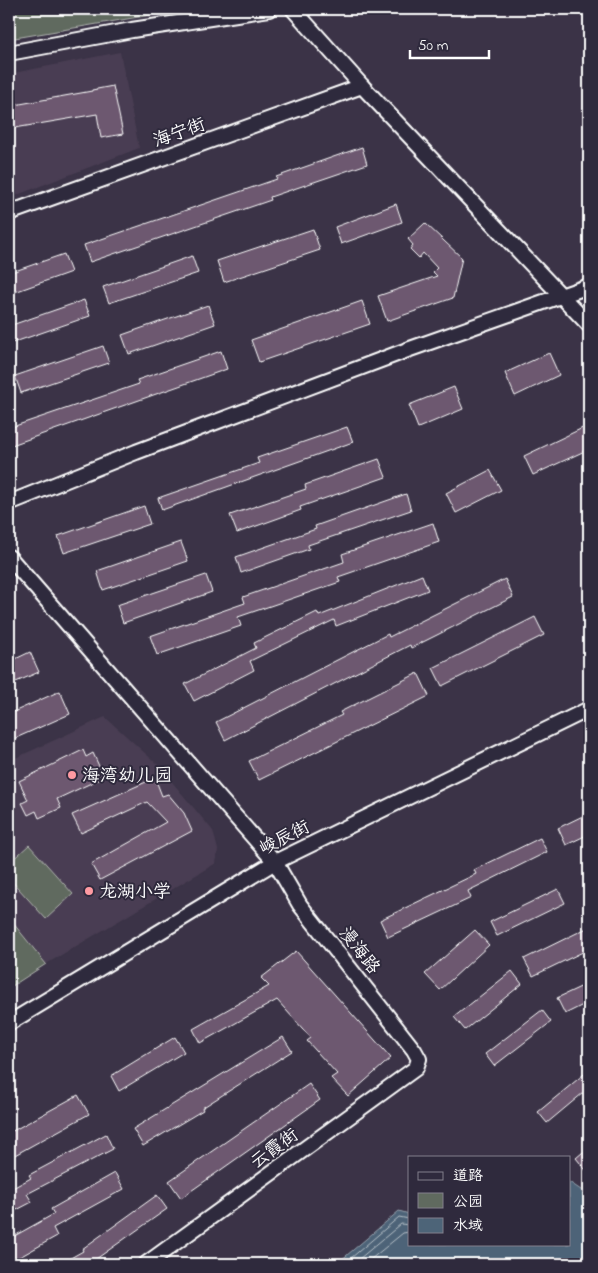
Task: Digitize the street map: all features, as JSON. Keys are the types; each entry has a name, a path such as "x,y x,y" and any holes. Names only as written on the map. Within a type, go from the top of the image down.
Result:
{"street":[{"path":"9,53 132,30 270,9"},
{"path":"292,9 362,86 589,325"},
{"name":"海宁街","path":"9,213 362,86"},
{"path":"9,503 136,452 560,295 589,286"},
{"name":"漫海路","path":"9,557 275,862 300,905 414,1050 419,1059"},
{"name":"峻辰街","path":"9,1023 275,862 589,709"},
{"name":"云霞街","path":"146,1264 416,1068 419,1059"}],"shaded area":[{"path":"120,52 139,148 9,198 9,74"},
{"name":"龙湖小学","path":"105,717 157,764 213,831 218,850 216,863 46,964 9,918 9,761"}],"green space":[{"path":"9,9 186,9 9,39"},
{"path":"29,845 73,894 46,919 9,878 9,863"},
{"path":"9,918 46,964 9,988"}],"water":[{"path":"570,1183 581,1190 589,1210 589,1264 331,1264 340,1261 399,1211 408,1214 408,1246 570,1246"}],"building":[{"path":"113,86 123,134 101,138 97,114 9,129 9,106"},
{"path":"362,147 367,164 270,197 271,200 90,262 84,245 277,179 276,177"},
{"path":"396,204 402,222 341,244 335,227"},
{"path":"425,223 462,258 453,298 387,321 378,296 437,276 433,272 437,268 423,253 419,258 410,249 413,245 408,239"},
{"path":"313,229 320,250 224,282 217,261"},
{"path":"64,254 71,272 9,294 9,273"},
{"path":"192,256 198,273 109,303 103,287"},
{"path":"84,300 90,316 9,344 9,326"},
{"path":"362,301 370,324 259,362 251,340"},
{"path":"208,305 215,324 129,354 122,335"},
{"path":"103,346 109,363 21,393 15,376"},
{"path":"221,351 227,369 9,446 9,428 139,384 137,380"},
{"path":"549,353 559,375 515,396 505,373"},
{"path":"454,387 463,409 418,428 409,405"},
{"path":"589,425 589,449 533,475 524,456"},
{"path":"347,427 353,442 162,510 158,498 259,463 257,458"},
{"path":"379,459 386,477 300,507 301,510 237,533 230,515 306,489 305,485"},
{"path":"490,470 501,490 456,513 446,493"},
{"path":"406,494 411,510 308,545 309,549 241,573 236,557 316,529 315,526"},
{"path":"144,506 150,524 64,553 58,536"},
{"path":"433,523 439,542 338,577 340,582 238,617 241,626 157,655 150,636 245,603 243,597 344,562 342,554"},
{"path":"181,542 188,561 103,590 97,571"},
{"path":"206,575 212,592 123,623 117,605"},
{"path":"422,575 428,590 336,626 334,620 250,661 254,670 194,701 185,684 256,648 254,643 317,612 319,616"},
{"path":"505,579 513,597 411,648 410,645 225,740 216,722 388,634 389,637"},
{"path":"535,617 544,635 442,686 433,668"},
{"path":"30,652 39,672 9,685 9,662"},
{"path":"418,673 429,696 259,780 249,761 342,715 340,712"},
{"path":"60,691 70,714 9,741 9,714"},
{"path":"83,750 86,757 93,753 104,777 57,799 61,808 39,818 36,811 28,815 22,803 28,800 19,781"},
{"path":"155,778 162,796 168,794 184,813 192,831 100,880 91,864 166,822 147,802 81,833 72,815"},
{"path":"589,813 589,834 566,845 558,828"},
{"path":"540,838 547,852 468,891 471,898 388,937 380,920 476,874 474,870"},
{"path":"558,889 565,903 497,936 490,922"},
{"path":"589,927 589,949 533,976 524,959"},
{"path":"475,930 489,945 440,990 425,974"},
{"path":"296,951 391,1058 348,1096 331,1078 337,1074 307,1041 311,1038 277,1000 200,1043 193,1029 269,986 261,978"},
{"path":"512,971 522,984 465,1030 454,1017"},
{"path":"589,983 589,1002 565,1014 557,998"},
{"path":"542,1010 551,1022 494,1066 485,1054"},
{"path":"175,1037 184,1052 119,1091 111,1076"},
{"path":"283,1037 292,1051 202,1108 203,1110 143,1146 133,1129"},
{"path":"589,1070 589,1088 547,1123 538,1112"},
{"path":"309,1084 320,1100 181,1198 169,1181"},
{"path":"78,1095 89,1114 13,1156 9,1148 9,1133"},
{"path":"106,1134 113,1149 27,1194 32,1202 9,1214 9,1190 31,1178 29,1175"},
{"path":"589,1147 589,1174 576,1158"},
{"path":"115,1173 124,1189 53,1228 57,1236 9,1263 9,1239 54,1214 51,1209"},
{"path":"157,1195 167,1209 89,1264 60,1264 83,1251 82,1249"}],"place":[{"name":"海湾幼儿园","path":"72,775"},
{"name":"龙湖小学","path":"89,891"}]}
